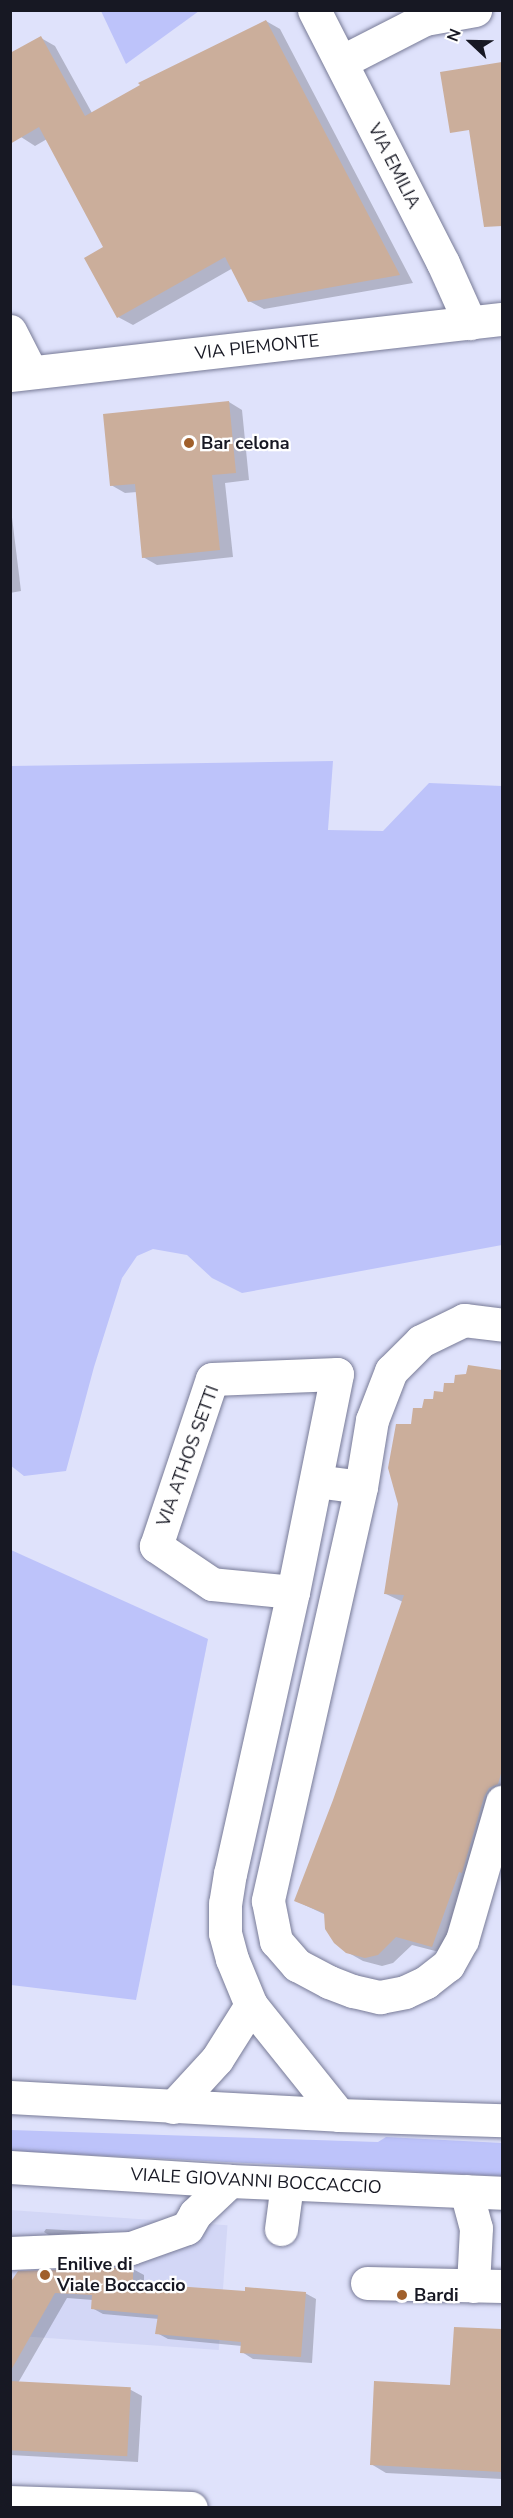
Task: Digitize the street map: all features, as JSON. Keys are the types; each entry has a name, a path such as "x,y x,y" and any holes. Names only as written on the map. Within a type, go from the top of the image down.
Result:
{"street":[{"name":"VIA EMILIA","path":"314,10 449,273 470,323"},
{"path":"341,62 425,19 475,10"},
{"name":"VIA PIEMONTE","path":"21,373 502,319"},
{"path":"10,331 21,373"},
{"path":"502,1324 464,1320 421,1341 391,1371 372,1420 361,1487 268,1901 276,1941 297,1965 329,1982 353,1991 380,1998 405,1992 426,1982 448,1965 462,1940 502,1802"},
{"name":"VIA ATHOS SETTI","path":"293,1592 212,1584 156,1546 212,1379 337,1374 293,1592 225,1903 225,1933 232,1959 251,2005 339,2115"},
{"path":"316,1480 361,1487"},
{"path":"173,2107 217,2059 251,2005"},
{"path":"10,2097 173,2107 502,2121"},
{"name":"VIALE GIOVANNI BOCCACCIO","path":"10,2167 230,2181 502,2193"},
{"path":"10,2253 131,2248 187,2228 195,2214 230,2181"},
{"path":"281,2229 287,2184"},
{"path":"367,2283 488,2286 466,2191"},
{"path":"10,2502 190,2508"}],"shaded area":[{"path":"101,11 199,11 126,64"},
{"path":"333,761 328,830 383,831 429,783 502,786 502,1245 242,1293 212,1278 187,1255 153,1249 137,1256 122,1278 94,1367 66,1471 24,1476 10,1465 11,766"},
{"path":"11,1550 208,1639 136,2000 11,1985"},
{"path":"10,2130 378,2142 386,2137 502,2143 502,2176 11,2151"},
{"path":"10,2210 227,2225 219,2350 10,2335"}],"building":[{"path":"266,20 400,275 248,302 225,257 117,318 84,258 103,247 39,127 10,144 10,53 41,36 85,116 140,85 138,83"},
{"path":"502,62 502,226 484,227 469,130 450,133 440,72"},
{"path":"229,401 236,473 212,475 220,550 142,558 135,484 110,486 103,414"},
{"path":"468,1365 502,1370 502,1770 498,1784 489,1788 484,1797 462,1873 459,1872 432,1947 396,1937 378,1955 365,1958 346,1953 334,1943 325,1929 324,1913 294,1901 333,1800 404,1595 384,1594 398,1504 388,1468 396,1424 411,1424 413,1408 422,1408 424,1399 433,1399 434,1391 443,1392 444,1383 454,1383 455,1375 466,1374"},
{"path":"133,2267 133,2283 245,2291 245,2287 306,2292 301,2357 240,2353 241,2342 155,2334 158,2315 91,2309 92,2295 55,2293 10,2372 10,2283 18,2271"},
{"path":"454,2327 502,2329 502,2472 370,2465 374,2381 450,2385"},
{"path":"10,2381 131,2387 127,2456 10,2450"}],"place":[{"name":"Bar celona","path":"189,443"},
{"name":"Enilive di Viale Boccaccio","path":"45,2275"},
{"name":"Bardi","path":"402,2295"}]}
